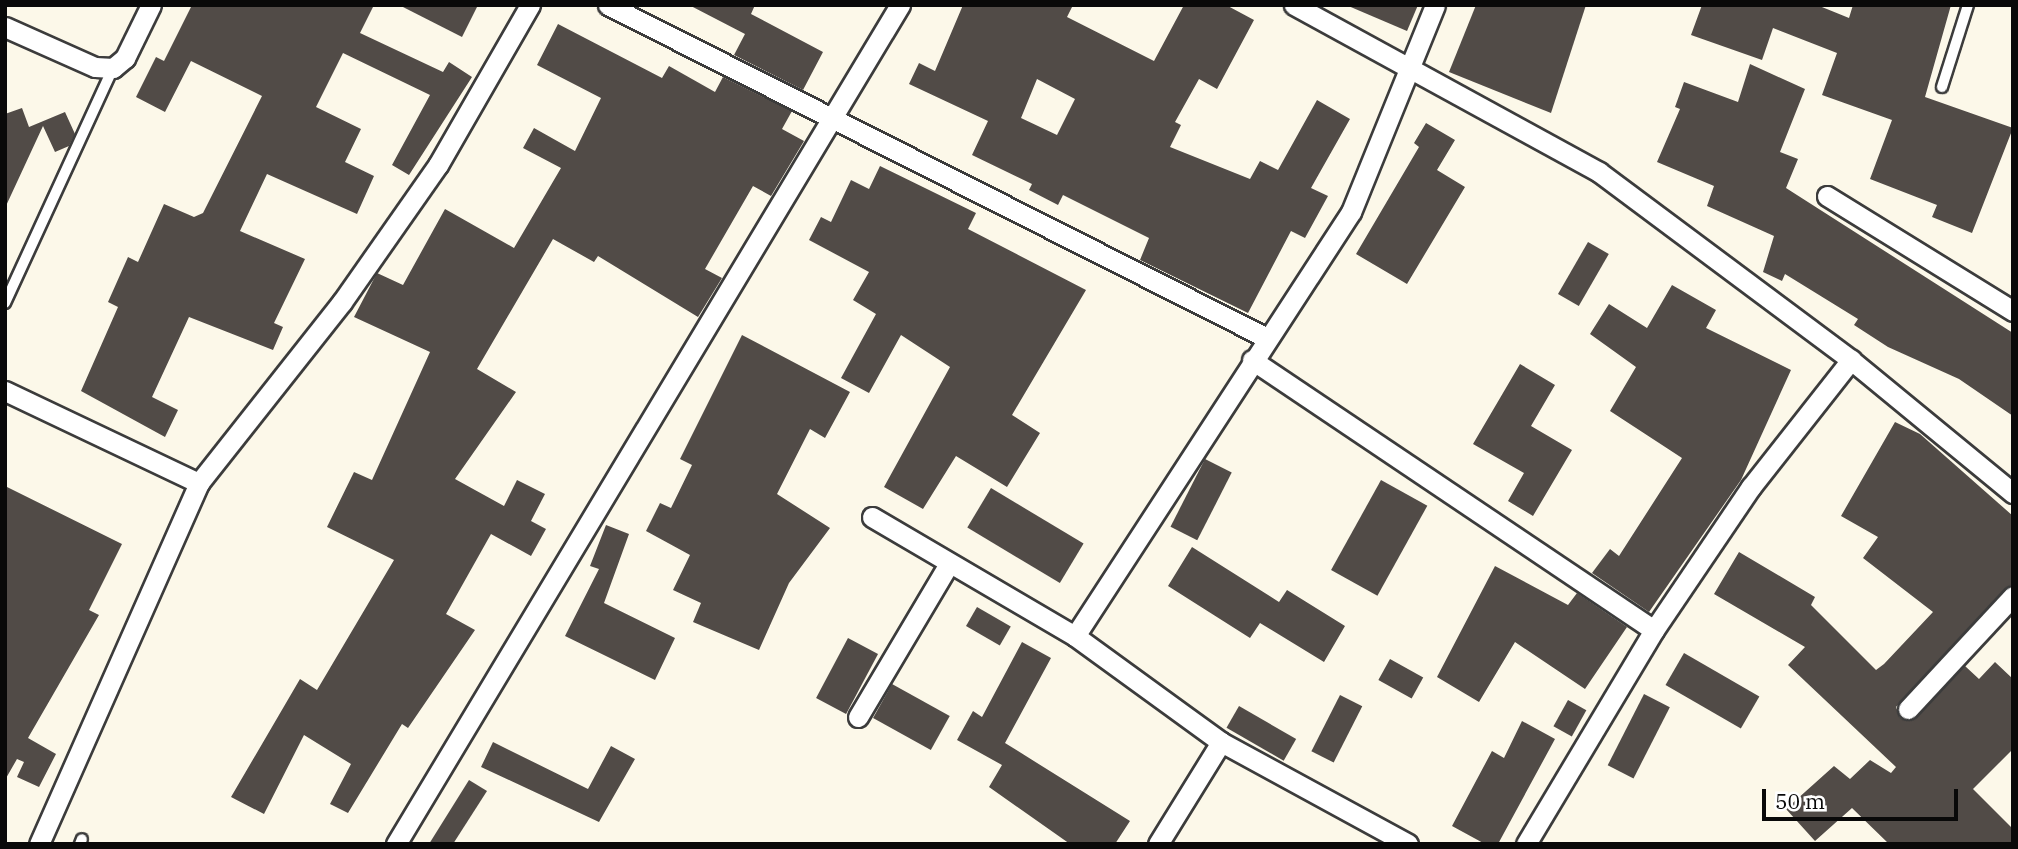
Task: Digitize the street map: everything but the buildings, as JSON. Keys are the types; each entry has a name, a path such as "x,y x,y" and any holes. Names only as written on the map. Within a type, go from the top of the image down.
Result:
{"street":[{"path":"5,27 95,67 113,68 125,58 151,5"},
{"path":"39,844 199,483 342,302 438,165 530,5"},
{"path":"608,5 835,116 1265,337"},
{"path":"396,844 900,5"},
{"path":"1294,5 1406,71 1599,172 1851,360 2013,493"},
{"path":"1075,636 1265,337 1351,212 1434,5"},
{"path":"1827,196 2013,311"},
{"path":"1252,360 1654,630"},
{"path":"1526,844 1654,630 1751,487 1851,360"},
{"path":"5,391 199,483"},
{"path":"872,517 1075,636 1221,742 1408,844"},
{"path":"858,717 949,564"},
{"path":"1908,709 2013,596"},
{"path":"1158,844 1221,742"}],"lane":[{"path":"1942,87 1968,5"},
{"path":"5,303 113,68"}]}
